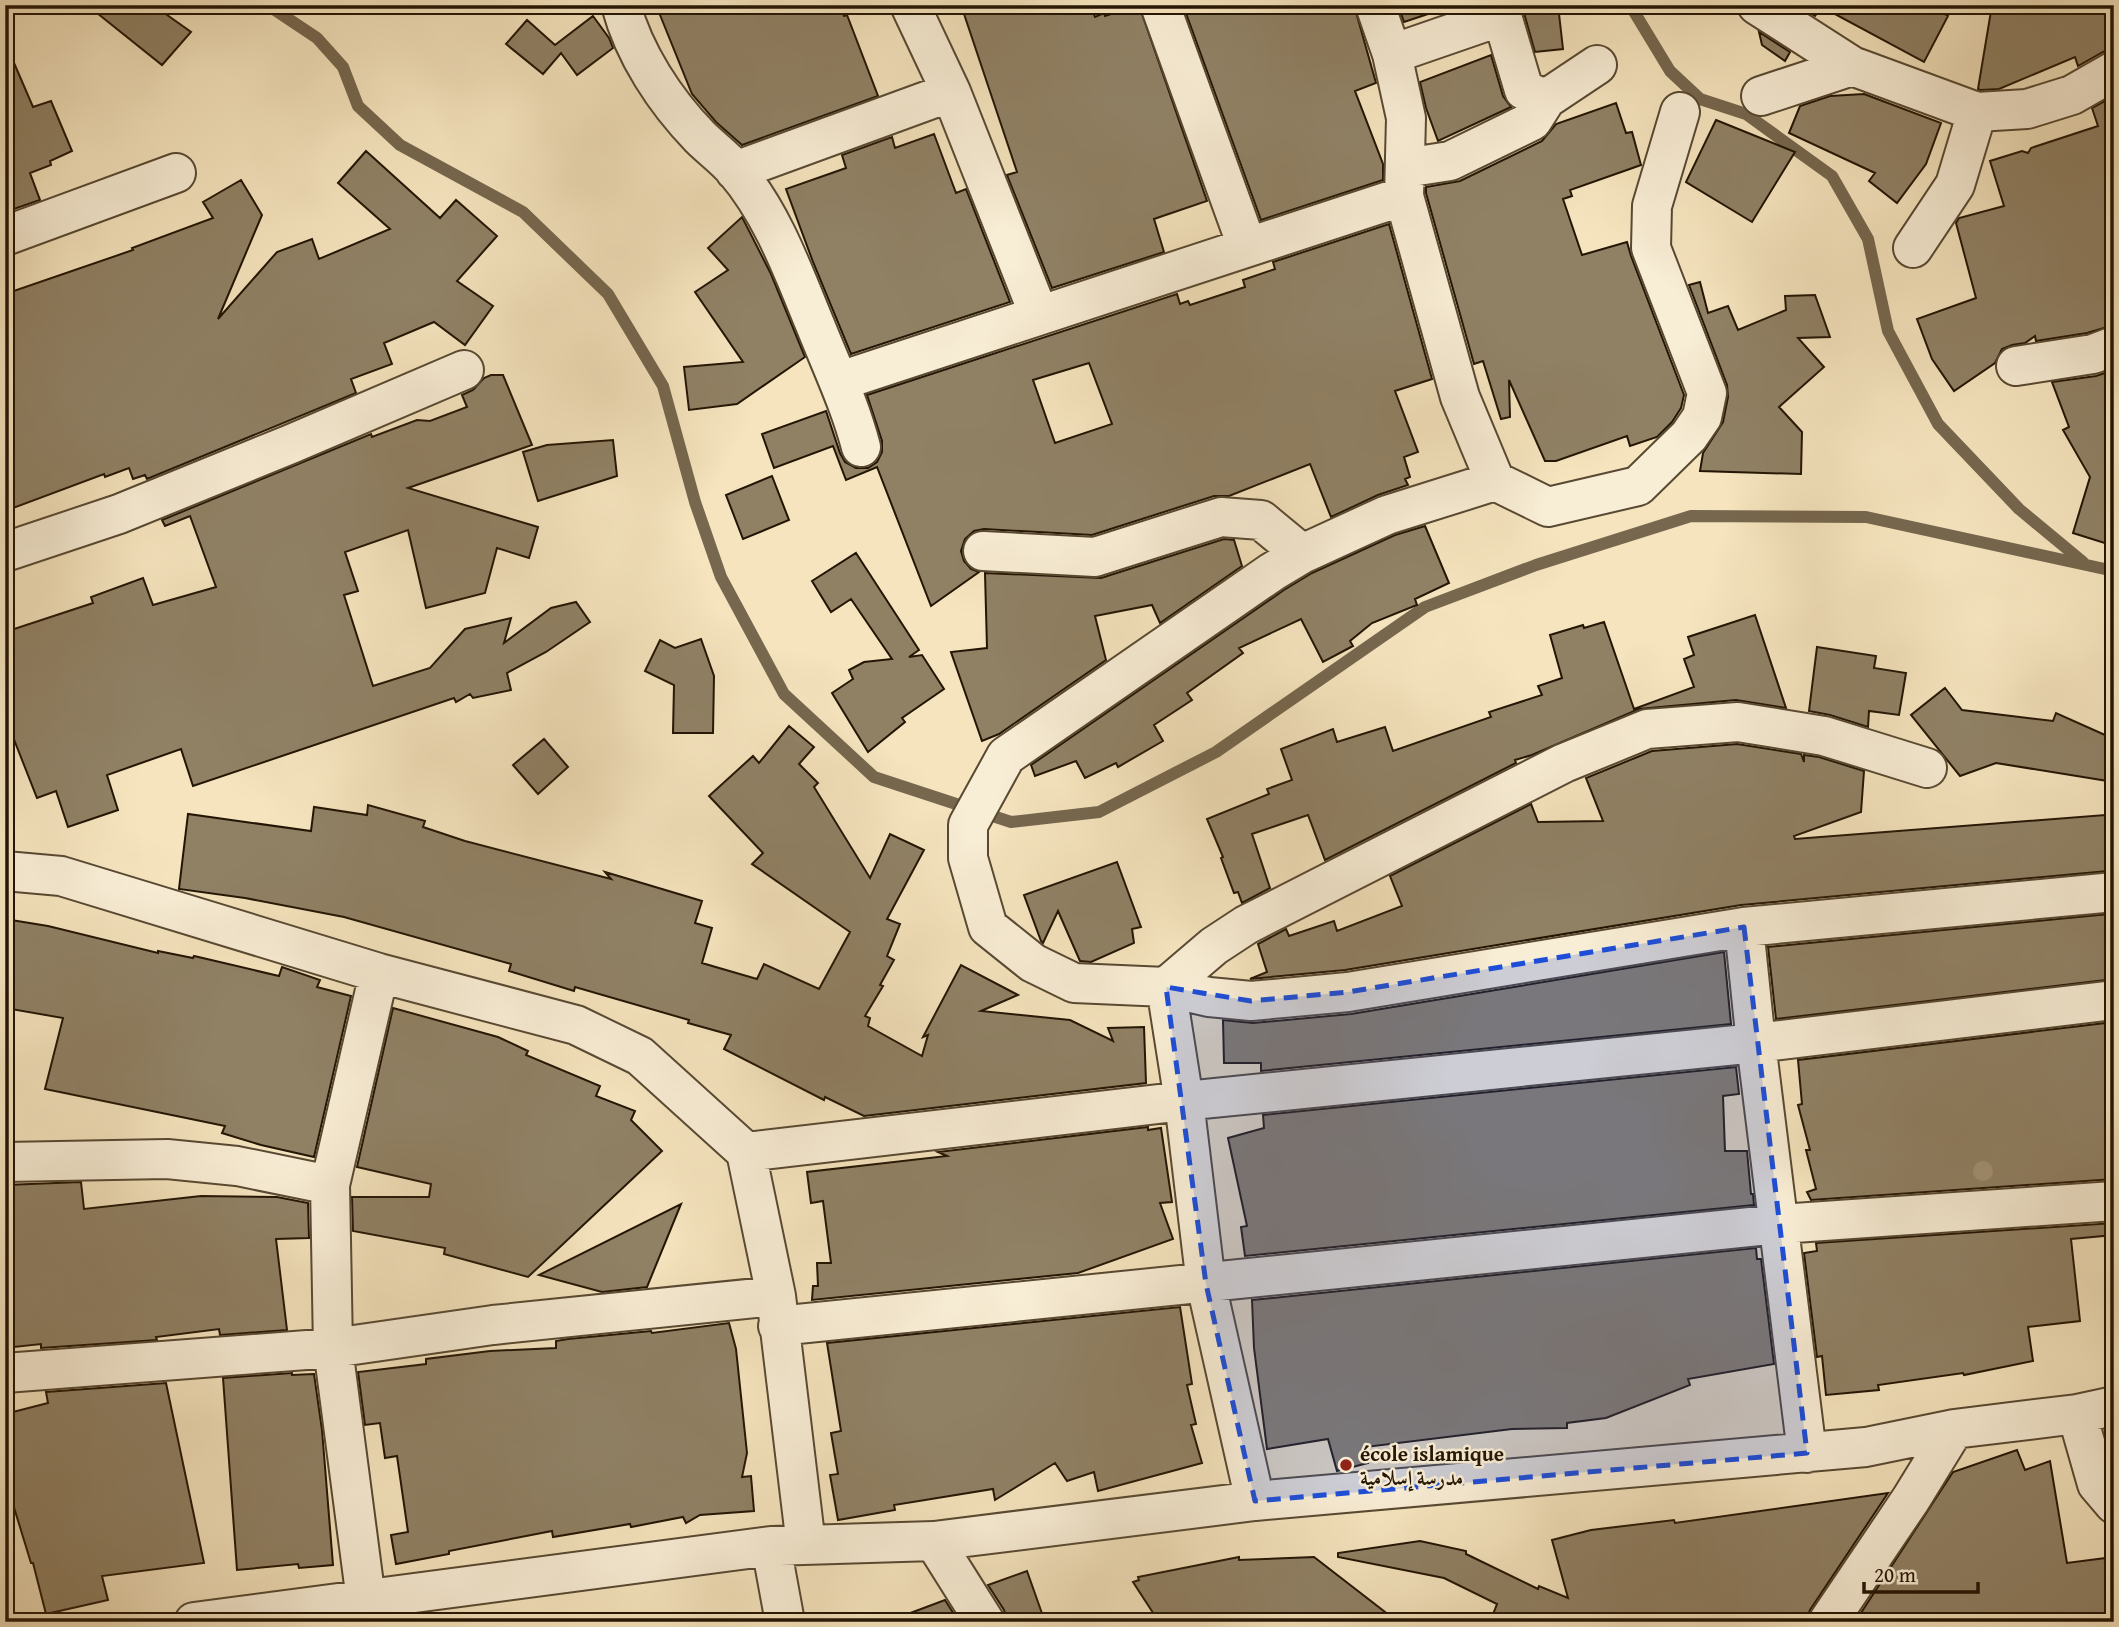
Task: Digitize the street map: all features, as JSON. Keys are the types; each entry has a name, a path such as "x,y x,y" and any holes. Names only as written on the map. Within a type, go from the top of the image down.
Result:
{"street":[{"path":"621,5 624,18 651,76 698,135 735,171 770,222 840,381 861,447"},
{"path":"910,5 951,92 1039,315"},
{"path":"1160,5 1247,246"},
{"path":"1375,5 1392,54 1406,118 1404,182 1460,397 1495,481 1548,507 1638,486 1689,436 1702,416 1707,393 1651,248 1652,206 1679,112"},
{"path":"1757,5 1852,66 1977,112 2027,109 2061,99 2114,71"},
{"path":"1392,54 1502,10 1524,90 1546,99"},
{"path":"840,381 1247,246 1404,182 1532,121 1546,99 1597,65"},
{"path":"1762,96 1852,66"},
{"path":"735,171 951,92"},
{"path":"1913,248 1955,185 1977,112"},
{"path":"5,236 176,173"},
{"path":"2016,366 2093,354 2114,346"},
{"path":"5,552 131,509 464,370"},
{"path":"1495,481 1387,515 1302,554 1006,756 968,825 968,858 988,927 1033,963 1074,983 1166,987 1209,997 1251,1000 1348,992 1744,927 2114,891"},
{"path":"983,551 1095,557 1221,517 1261,520 1302,554"},
{"path":"1166,987 1214,946 1246,925 1564,763 1647,729 1738,722 1824,736 1927,768"},
{"path":"5,871 61,876 379,973 576,1025 640,1056 746,1152 777,1311 789,1546 785,1622"},
{"path":"1744,927 1807,1453"},
{"path":"365,1611 333,1348 330,1185 379,973"},
{"path":"1166,987 1184,1101 1206,1284 1255,1501"},
{"path":"746,1152 1184,1101 1756,1043 2114,1000"},
{"path":"5,1162 167,1159 237,1166 330,1185"},
{"path":"5,1373 333,1348 493,1325 777,1311 1206,1284 1780,1224 2114,1202"},
{"path":"194,1622 365,1611 789,1546 934,1541 1255,1501 1866,1447 1954,1429 2077,1415 2114,1406"},
{"path":"2077,1415 2098,1485 2114,1504"},
{"path":"1828,1622 1911,1499 1954,1429"},
{"path":"934,1541 985,1622"}],"highlighted area":[{"path":"1744,927 1807,1453 1255,1501 1206,1284 1166,987 1251,1001 1348,992"}],"building":[{"path":"87,5 153,5 191,32 162,65"},
{"path":"656,5 840,5 844,16 847,15 878,96 742,145 716,122 692,94"},
{"path":"961,5 1090,5 1095,17 1139,5 1207,201 1154,219 1164,252 1052,288 1007,175 1017,172"},
{"path":"1183,5 1354,5 1376,83 1355,91 1383,164 1383,180 1261,220"},
{"path":"1398,5 1436,5 1437,11 1404,22"},
{"path":"1524,5 1558,5 1563,49 1535,52"},
{"path":"1798,5 1929,5 1948,16 1924,62 1822,7 1815,16"},
{"path":"1992,5 2114,5 2114,49 2078,66 2075,57 1999,89 1980,90 1978,89"},
{"path":"593,16 613,48 577,75 561,53 543,74 506,44 527,20 555,45"},
{"path":"1759,32 1790,52 1785,61 1762,45"},
{"path":"5,42 33,107 51,101 72,151 50,161 51,165 30,173 40,200 5,212"},
{"path":"1491,55 1503,96 1511,107 1438,141 1420,82"},
{"path":"1864,94 1941,123 1926,164 1897,203 1869,181 1875,173 1789,133 1800,106 1830,96"},
{"path":"2114,96 2114,325 2087,333 2036,341 2035,336 2025,343 2002,349 1995,363 1954,391 1932,359 1917,319 1976,298 1956,223 1959,218 2004,206 1990,161 2022,151 2028,153 2031,148 2098,126 2092,108"},
{"path":"1616,103 1626,133 1632,132 1641,165 1570,190 1572,196 1563,199 1582,255 1627,242 1684,395 1681,408 1672,422 1657,437 1630,446 1627,436 1556,461 1545,461 1509,380 1510,417 1501,419 1483,361 1474,364 1426,187 1460,181 1542,141 1556,124"},
{"path":"1716,120 1795,152 1752,222 1686,182"},
{"path":"934,134 956,193 966,189 1010,302 851,354 786,189 846,168 842,155 892,137 895,148"},
{"path":"366,151 440,218 456,200 497,236 457,281 493,306 465,345 434,322 384,343 392,364 351,379 356,393 147,479 145,475 133,479 129,468 105,477 104,474 5,511 5,294 133,250 132,248 213,218 203,202 241,180 262,215 218,319 277,252 312,239 319,259 390,229 338,183"},
{"path":"742,217 771,274 805,357 737,404 689,410 684,367 743,362 695,292 728,270 708,248"},
{"path":"1389,224 1432,379 1395,391 1418,452 1404,457 1410,477 1405,479 1408,485 1378,495 1331,517 1310,464 1229,496 1214,496 1092,535 984,529 974,531 965,539 961,551 964,561 971,569 979,572 931,606 877,467 846,480 833,446 774,468 762,434 826,411 845,462 856,468 868,468 877,462 882,452 882,441 867,395 1177,294 1180,304 1188,301 1190,305 1245,287 1243,280 1275,269 1273,262","holes":["1089,363 1112,424 1055,443 1033,380"]},
{"path":"1700,282 1708,313 1728,306 1738,330 1786,310 1785,296 1815,295 1830,337 1798,338 1824,367 1779,407 1802,432 1801,474 1700,471 1703,453 1723,422 1728,397 1727,385 1689,285"},
{"path":"2114,370 2114,546 2073,533 2090,477 2063,430 2069,427 2052,382 2096,376"},
{"path":"503,375 532,445 408,488 538,527 529,558 497,548 485,593 426,608 408,530 345,552 358,591 344,595 373,686 430,668 465,629 511,618 504,643 551,608 576,602 590,622 546,652 507,673 511,690 473,698 470,694 456,702 454,698 193,786 181,749 107,775 118,810 68,827 56,791 37,798 13,737 5,740 5,632 93,603 91,597 143,578 153,605 216,587 190,516 165,526 162,520 371,434 372,437 417,420 430,421 467,407 462,395 473,390 484,378"},
{"path":"613,440 617,476 538,501 523,452 547,445"},
{"path":"772,476 789,520 743,539 726,495"},
{"path":"1425,526 1449,583 1415,599 1417,605 1372,623 1350,641 1353,646 1323,662 1301,619 1239,648 1243,653 1187,693 1192,700 1154,725 1163,741 1118,767 1116,763 1085,778 1076,761 1035,776 1031,765 1284,590 1312,573 1395,535"},
{"path":"1224,539 1234,540 1242,566 1160,623 1152,605 1095,616 1106,660 999,734 982,741 951,652 987,648 985,573 1101,578"},
{"path":"856,553 919,650 909,657 922,655 944,689 902,718 905,722 868,752 832,693 853,679 849,670 864,662 892,659 851,599 831,612 812,581"},
{"path":"1755,615 1786,708 1736,700 1639,709 1515,760 1516,763 1325,860 1308,815 1252,834 1270,888 1242,903 1238,892 1234,893 1207,819 1269,794 1267,789 1292,780 1281,749 1333,729 1337,742 1385,727 1393,751 1491,717 1489,712 1542,695 1538,686 1562,678 1550,635 1604,622 1634,709 1694,687 1684,659 1694,655 1688,637"},
{"path":"701,639 714,676 713,733 673,733 674,685 645,671 660,640 675,648"},
{"path":"1817,647 1876,656 1874,668 1906,673 1899,715 1869,711 1868,727 1809,711"},
{"path":"1945,688 1962,710 2053,721 2056,713 2114,739 2114,782 1996,763 1960,776 1911,715"},
{"path":"789,726 814,747 799,764 818,783 814,787 870,878 890,834 924,850 887,919 900,924 887,956 894,960 880,985 883,986 865,1016 870,1018 868,1026 922,1056 928,1035 923,1037 961,965 1018,995 981,1011 1070,1020 1113,1041 1108,1028 1144,1027 1146,1083 864,1116 825,1097 824,1100 724,1049 731,1035 688,1023 689,1020 575,987 574,991 509,971 511,964 344,917 245,898 179,889 188,814 311,831 314,807 367,815 368,805 425,821 423,827 465,841 611,879 605,872 702,901 695,923 712,928 702,963 757,979 764,964 819,989 850,932 752,864 763,853 709,796 753,756 759,763"},
{"path":"544,739 568,767 538,794 513,765"},
{"path":"1737,744 1801,754 1804,762 1804,755 1819,757 1864,771 1861,812 1794,836 1795,839 2105,815 2108,871 1741,905 1345,970 1250,979 1267,972 1258,944 1286,929 1289,936 1334,921 1337,931 1402,906 1390,876 1531,804 1538,822 1603,821 1586,778 1652,751"},
{"path":"1117,862 1141,927 1132,929 1134,943 1091,962 1080,961 1058,911 1043,943 1024,895"},
{"path":"2109,914 2109,919 2114,919 2114,979 1776,1019 1768,947"},
{"path":"5,919 48,926 158,953 194,956 279,976 282,967 320,980 317,987 351,996 314,1157 222,1133 225,1126 45,1089 63,1018 5,1008"},
{"path":"1724,952 1731,1024 1261,1071 1261,1063 1224,1063 1223,1020 1253,1023 1351,1014"},
{"path":"393,1008 498,1037 528,1051 526,1055 600,1086 596,1096 635,1111 631,1120 662,1151 528,1277 444,1254 445,1248 353,1231 352,1197 429,1197 431,1184 357,1167"},
{"path":"2114,1022 2114,1179 1811,1200 1807,1192 1816,1189 1806,1150 1810,1150 1798,1105 1802,1104 1798,1060"},
{"path":"1736,1067 1739,1094 1723,1096 1725,1151 1747,1151 1754,1205 1245,1256 1241,1227 1247,1226 1228,1138 1264,1128 1263,1115"},
{"path":"1148,1127 1148,1130 1161,1128 1172,1202 1160,1203 1173,1239 1078,1273 812,1300 813,1286 818,1286 817,1263 831,1263 823,1201 811,1203 807,1172 947,1156 938,1152"},
{"path":"81,1182 84,1209 201,1196 277,1197 308,1203 309,1238 276,1239 287,1330 220,1335 219,1329 156,1337 157,1340 41,1348 41,1344 5,1348 5,1185"},
{"path":"681,1204 647,1287 602,1292 539,1275"},
{"path":"2114,1223 2114,1235 2071,1239 2080,1321 2028,1327 2033,1361 1964,1375 1963,1373 1878,1385 1879,1390 1826,1395 1822,1356 1817,1357 1804,1253 1817,1251 1816,1243"},
{"path":"1756,1248 1757,1259 1761,1259 1774,1364 1688,1379 1690,1385 1606,1418 1567,1423 1567,1428 1512,1429 1365,1447 1368,1463 1337,1471 1328,1439 1267,1449 1254,1348 1252,1300"},
{"path":"1180,1307 1192,1384 1187,1385 1196,1424 1191,1425 1202,1463 1098,1491 1094,1472 1067,1481 1055,1463 995,1500 993,1489 894,1505 895,1510 838,1520 830,1475 838,1474 831,1433 841,1431 827,1343"},
{"path":"729,1323 736,1349 747,1453 742,1477 751,1476 754,1511 700,1515 686,1523 683,1517 553,1537 552,1531 396,1564 391,1535 408,1532 397,1456 385,1458 380,1423 365,1425 358,1372 426,1364 426,1359 490,1351 556,1348 556,1341 568,1339 652,1333"},
{"path":"314,1374 322,1430 333,1565 299,1568 298,1564 237,1570 223,1378"},
{"path":"166,1383 204,1563 102,1576 108,1600 46,1614 33,1563 5,1478 5,1414 48,1403 46,1392"},
{"path":"2017,1450 2025,1470 2050,1461 2067,1563 2114,1557 2114,1622 1855,1622 1953,1472"},
{"path":"1888,1493 1810,1610 1806,1622 1490,1622 1497,1604 1444,1578 1338,1557 1338,1553 1420,1541 1466,1551 1466,1554 1538,1589 1539,1586 1568,1598 1552,1540 1591,1530 1674,1520 1675,1523"},
{"path":"1239,1557 1239,1560 1314,1557 1398,1622 1159,1622 1133,1582 1139,1580 1138,1577"},
{"path":"1027,1571 1045,1622 1007,1622 1004,1610 988,1585"},
{"path":"945,1600 959,1622 897,1622 897,1618"}],"waterway":[{"path":"262,5 275,10 317,38 343,67 358,106 400,145 523,212 608,294 663,386 695,502 721,577 784,694 874,777 1011,822 1099,812 1216,752 1425,607 1536,565 1691,516 1866,517 2114,571"},
{"path":"1630,5 1670,71 1700,99 1746,114 1832,176 1868,239 1888,331 1938,424 2019,509 2083,562"}],"place":[{"name":"école islamique مدرسة إسلامية","path":"1346,1465"}]}
